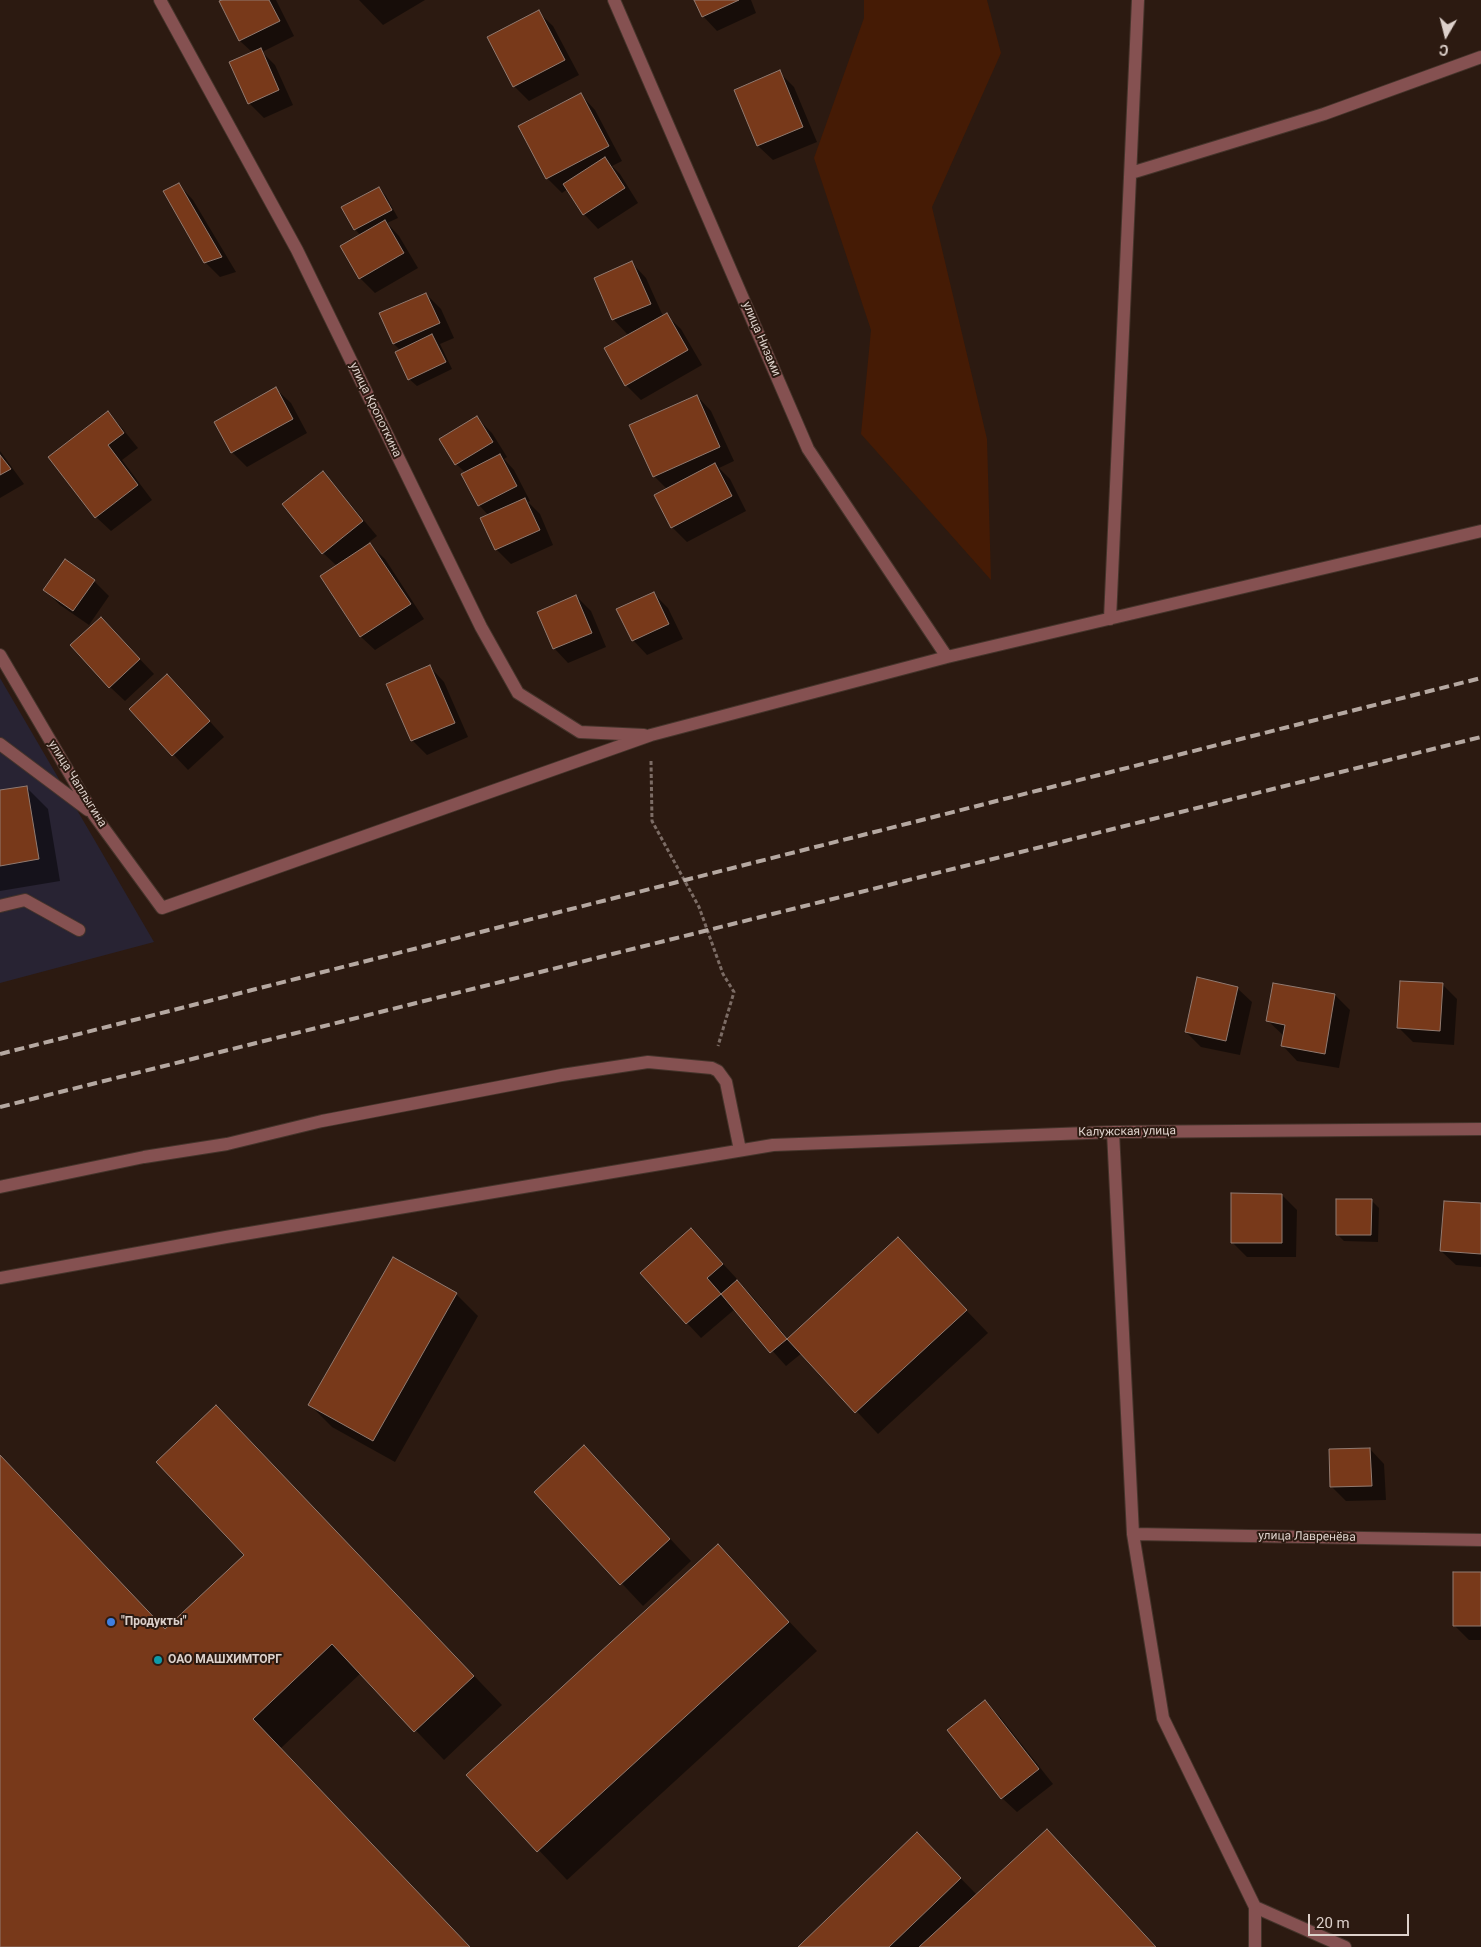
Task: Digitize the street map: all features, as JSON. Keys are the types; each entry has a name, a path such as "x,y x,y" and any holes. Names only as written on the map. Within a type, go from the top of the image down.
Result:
{"street":[{"name":"улица Кропоткина","path":"160,0 297,250 481,627 518,693 580,732 651,735"},
{"name":"улица Низами","path":"614,0 808,449 947,657"},
{"path":"1110,619 1138,0"},
{"path":"1131,173 1324,114 1481,57"},
{"path":"651,735 947,657 1481,531"},
{"name":"улица Чаплыгина","path":"0,655 94,815 162,908 651,735"},
{"path":"0,744 94,815"},
{"path":"0,906 25,900 79,930"},
{"path":"0,1187 144,1157 227,1144 322,1121 562,1075 648,1062 712,1068 718,1071 726,1082 740,1150"},
{"name":"Калужская улица","path":"0,1278 235,1236 773,1145 1112,1132 1481,1129"},
{"path":"1112,1132 1133,1534 1164,1718 1255,1907 1255,1947"},
{"name":"улица Лавренёва","path":"1133,1534 1481,1540"},
{"path":"1255,1907 1345,1947"}],"path":[{"path":"651,735 652,821 699,907 723,974 734,992 712,1068"}],"shaded area":[{"path":"864,0 987,0 1001,53 932,207 987,439 991,580 861,434 871,330 814,158 864,18"},
{"path":"0,678 154,942 0,983"}],"building":[{"path":"269,0 280,21 239,41 219,1"},
{"path":"694,0 739,0 702,17"},
{"path":"539,10 565,60 513,87 487,37"},
{"path":"261,48 279,90 248,104 229,62"},
{"path":"780,70 803,127 757,146 734,90"},
{"path":"581,93 609,146 546,179 518,126"},
{"path":"605,157 625,188 583,215 563,184"},
{"path":"179,183 222,257 204,263 163,191"},
{"path":"379,187 392,210 354,230 341,207"},
{"path":"385,220 404,253 359,279 340,246"},
{"path":"632,261 651,304 612,320 594,278"},
{"path":"426,293 440,323 393,344 379,313"},
{"path":"667,313 688,350 625,386 604,348"},
{"path":"432,334 446,362 408,380 395,352"},
{"path":"276,387 293,419 231,453 214,422"},
{"path":"697,395 720,447 653,477 629,425"},
{"path":"108,411 124,433 108,445 138,485 95,518 48,457"},
{"path":"477,416 493,442 455,465 439,439"},
{"path":"500,454 517,486 478,506 461,474"},
{"path":"0,455 11,469 0,475"},
{"path":"715,463 732,496 671,528 654,495"},
{"path":"323,471 363,521 322,554 282,504"},
{"path":"525,498 540,530 495,550 480,518"},
{"path":"370,543 411,604 360,637 320,576"},
{"path":"65,559 95,580 73,611 43,590"},
{"path":"654,592 669,624 632,641 616,609"},
{"path":"576,595 592,633 553,649 537,612"},
{"path":"101,617 140,659 109,688 70,645"},
{"path":"430,665 455,723 411,741 386,684"},
{"path":"167,674 210,721 172,756 129,709"},
{"path":"27,786 39,859 0,866 0,790"},
{"path":"1197,977 1238,987 1226,1041 1185,1032"},
{"path":"1400,981 1443,983 1440,1031 1397,1028"},
{"path":"1273,983 1335,994 1325,1054 1281,1046 1285,1025 1266,1021"},
{"path":"1231,1193 1282,1194 1282,1243 1231,1243"},
{"path":"1336,1199 1372,1199 1371,1235 1336,1235"},
{"path":"1444,1201 1481,1203 1481,1254 1440,1251"},
{"path":"691,1228 723,1264 707,1278 721,1294 686,1324 640,1273"},
{"path":"898,1237 967,1310 855,1413 787,1339"},
{"path":"393,1257 457,1293 373,1441 308,1405"},
{"path":"737,1280 787,1339 770,1353 721,1294"},
{"name":"ОАО МАШХИМТОРГ","path":"216,1405 474,1676 414,1732 332,1644 253,1719 470,1947 0,1947 0,1455 165,1629 244,1555 156,1462"},
{"path":"584,1445 670,1539 620,1585 534,1492"},
{"path":"1370,1448 1372,1486 1330,1487 1329,1449"},
{"path":"718,1544 789,1622 537,1852 466,1775"},
{"path":"1453,1572 1481,1572 1481,1626 1453,1626"},
{"path":"985,1700 1039,1769 1001,1799 947,1730"},
{"path":"1047,1829 1156,1947 919,1947"},
{"path":"917,1832 961,1878 889,1947 798,1947"}],"railway":[{"path":"0,1054 1481,678"},
{"path":"0,1107 1481,737"}],"place":[{"name":"\"Продукты\"","path":"111,1622"},
{"name":"ОАО МАШХИМТОРГ","path":"158,1660"}]}
